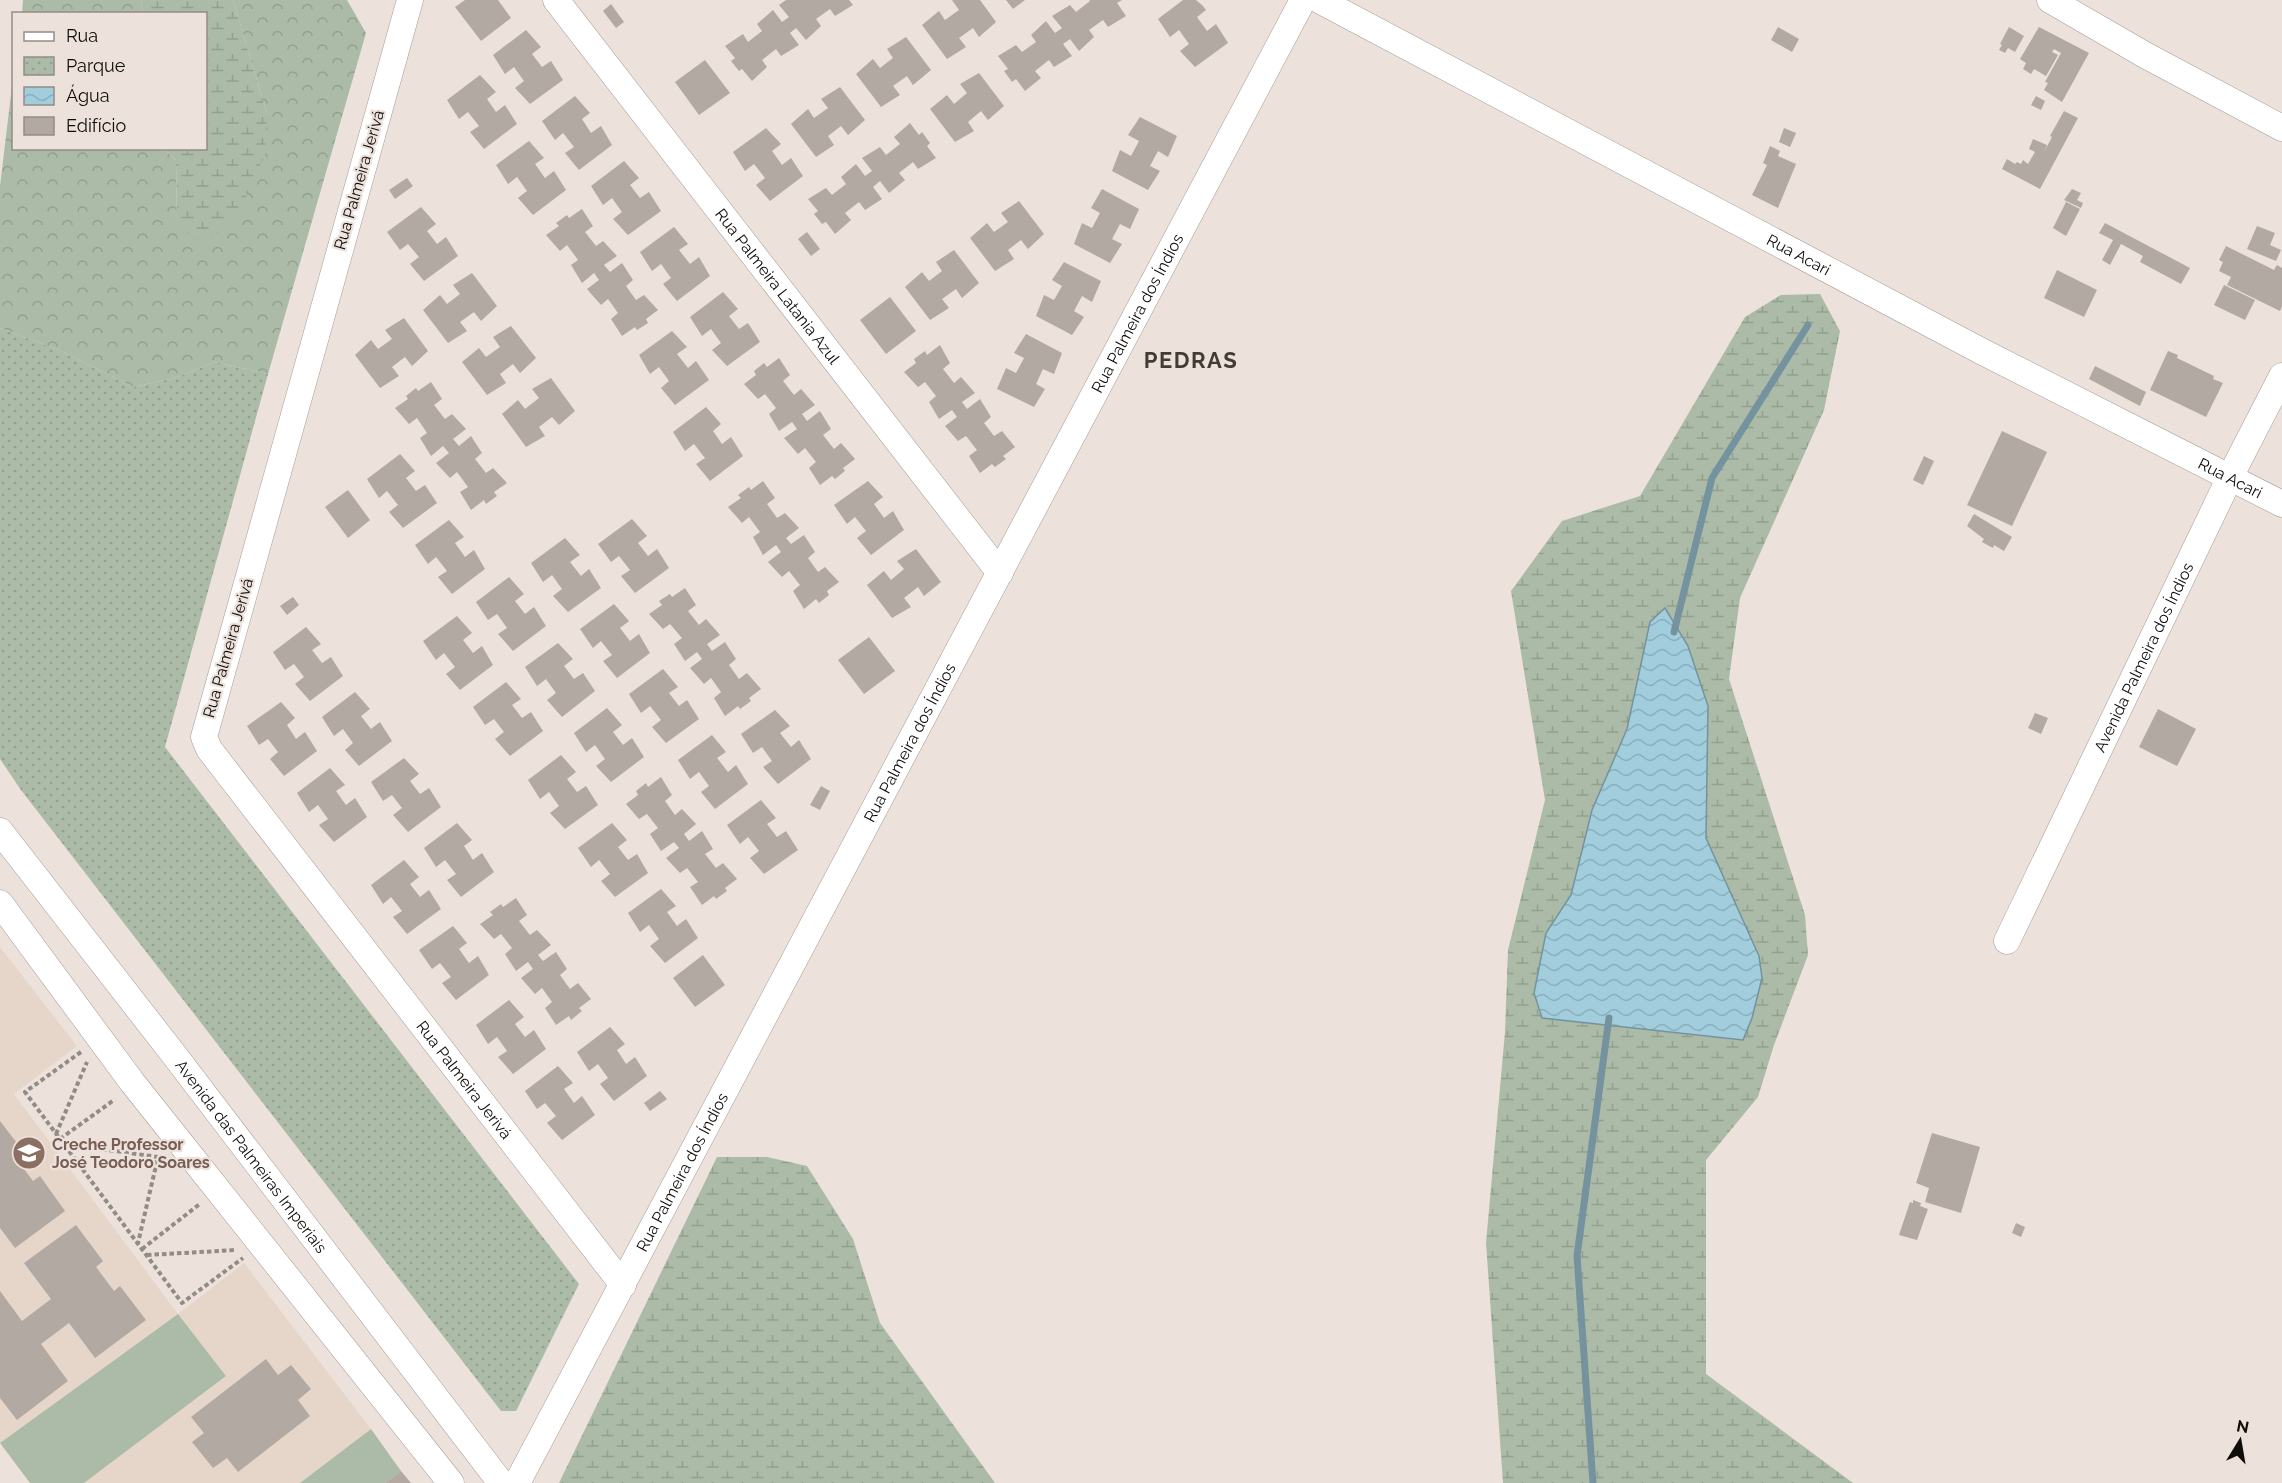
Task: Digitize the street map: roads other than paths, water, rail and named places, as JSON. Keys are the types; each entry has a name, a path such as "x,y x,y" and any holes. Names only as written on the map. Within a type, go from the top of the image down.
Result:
{"street":[{"name":"Rua Palmeira Jerivá","path":"410,0 204,737 209,749 622,1284"},
{"name":"Rua Palmeira Latania Azul","path":"556,0 1000,573"},
{"name":"Rua Palmeira dos Índios","path":"517,1483 1303,0"},
{"name":"Rua Acari","path":"1319,0 1981,351 2282,504"},
{"path":"2050,0 2145,55 2282,128"},
{"name":"Avenida Palmeira dos Índios","path":"2007,941 2230,477 2282,376"},
{"name":"Avenida das Palmeiras Imperiais","path":"0,831 501,1483"},
{"path":"0,903 132,1082 451,1483"}],"water":[{"path":"1665,608 1688,646 1708,706 1706,838 1759,956 1762,978 1752,1018 1743,1040 1542,1018 1534,993 1546,933 1571,895 1592,810 1627,729 1650,622"}],"waterway":[{"path":"1674,632 1712,478 1808,325"},
{"path":"1593,1483 1577,1256 1609,1018"}],"place":[{"name":"Creche Professor José Teodoro Soares","path":"29,1153"}],"district":[{"name":"PEDRAS","path":"1191,360"}]}
